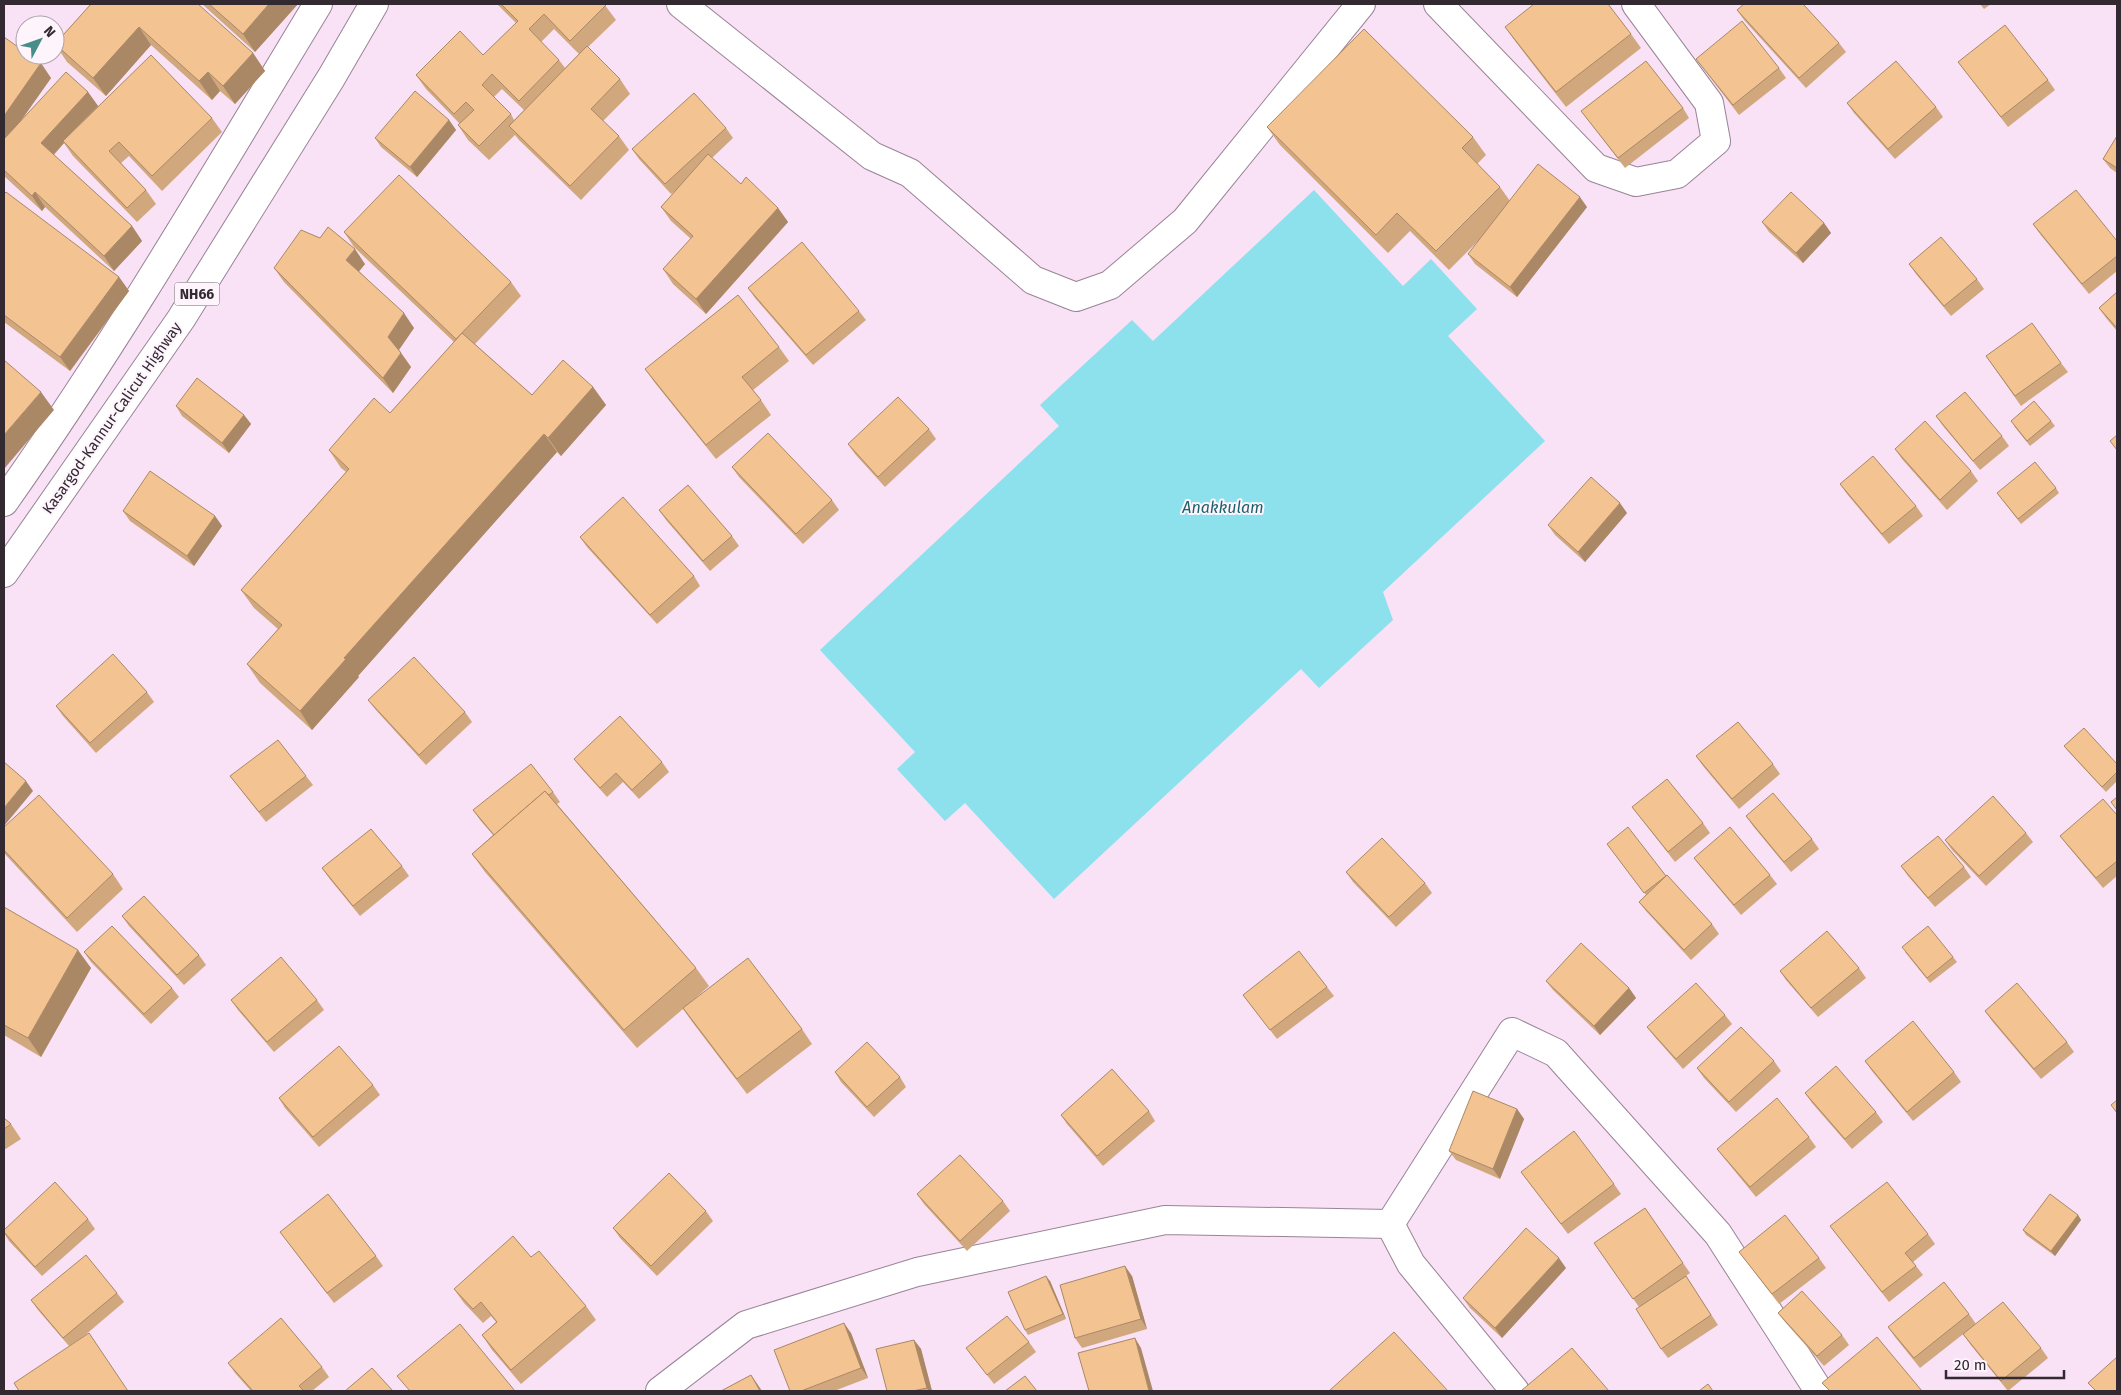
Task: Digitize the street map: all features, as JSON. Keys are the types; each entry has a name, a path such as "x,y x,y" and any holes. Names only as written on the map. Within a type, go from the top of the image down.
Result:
{"main road":[{"path":"4,502 40,451 176,238 318,4"},
{"name":"Kasargod-Kannur-Calicut Highway","path":"4,573 181,319 331,78 374,4"},
{"path":"681,4 872,156 910,174 1033,280 1076,297 1110,285 1185,221 1361,4"},
{"path":"1438,4 1596,168 1636,182 1677,174 1716,141 1709,103 1636,4"},
{"path":"1390,1224 1512,1032 1556,1053 1718,1234 1819,1391"},
{"path":"660,1391 746,1325 917,1272 1164,1220 1390,1224"},
{"path":"1390,1224 1411,1264 1515,1391"}],"water":[{"name":"Anakkulam","path":"1314,190 1403,286 1431,259 1477,309 1448,336 1545,441 1383,592 1393,620 1319,688 1301,669 1054,899 965,803 945,821 897,769 915,752 820,650 1059,426 1040,405 1132,320 1153,341"}],"building":[{"path":"91,4 198,4 253,53 223,86 208,72 199,81 139,27 93,78 65,53 65,33"},
{"path":"209,4 269,4 243,34"},
{"path":"501,4 606,5 570,41 544,14 529,29 559,60 519,101 492,74 482,85 511,114 479,146 458,125 474,110 466,102 454,114 416,75 460,31 483,55 518,21"},
{"path":"1534,4 1608,4 1631,34 1556,92 1505,27"},
{"path":"1744,4 1803,4 1839,43 1799,78 1737,10"},
{"path":"1742,21 1779,68 1733,105 1696,59"},
{"path":"2005,25 2048,80 2001,117 1958,62"},
{"path":"1364,29 1473,137 1462,148 1500,187 1436,251 1397,213 1376,235 1267,127"},
{"path":"4,37 15,45 15,65 40,65 4,116"},
{"path":"587,46 620,79 591,109 619,136 570,186 509,126"},
{"path":"151,55 212,118 152,176 119,142 109,151 146,190 127,208 63,141"},
{"path":"1646,61 1683,108 1618,158 1581,111"},
{"path":"1896,61 1936,107 1888,149 1847,103"},
{"path":"66,72 88,92 41,143 132,226 104,256 35,192 32,196 4,170 4,139"},
{"path":"415,91 449,120 410,167 375,138"},
{"path":"694,93 726,128 665,184 632,149"},
{"path":"2117,136 2117,168 2103,159"},
{"path":"708,154 741,184 746,177 778,208 696,299 663,269 693,236 661,207"},
{"path":"1538,164 1580,197 1510,287 1468,254"},
{"path":"399,175 511,282 456,339 344,232"},
{"path":"2076,190 2117,241 2117,256 2082,284 2033,224"},
{"path":"6,192 119,277 60,357 4,315 4,194"},
{"path":"1791,192 1824,223 1796,253 1762,222"},
{"path":"328,227 355,249 346,260 404,313 388,337 401,353 383,378 274,268 301,230 320,238"},
{"path":"1941,237 1977,279 1944,306 1909,264"},
{"path":"802,242 859,311 806,355 748,288"},
{"path":"2117,292 2117,328 2099,308"},
{"path":"738,295 779,347 742,377 761,400 706,445 645,369"},
{"path":"2032,323 2061,363 2015,396 1986,356"},
{"path":"462,333 532,395 563,360 593,387 548,438 544,434 344,658 346,659 300,711 247,664 282,625 241,590 349,469 329,450 374,398 390,413"},
{"path":"4,360 41,392 4,435"},
{"path":"197,378 244,415 222,443 176,406"},
{"path":"1965,392 2002,436 1973,461 1936,416"},
{"path":"898,397 929,429 878,477 848,444"},
{"path":"2034,401 2051,421 2027,441 2011,421"},
{"path":"1925,421 1971,471 1940,500 1895,449"},
{"path":"768,433 832,500 796,534 732,467"},
{"path":"2117,435 2117,450 2110,441"},
{"path":"1873,456 1916,506 1882,534 1840,484"},
{"path":"2035,462 2056,488 2018,519 1997,493"},
{"path":"150,471 215,516 187,556 123,511"},
{"path":"1591,477 1620,503 1578,552 1548,525"},
{"path":"688,485 732,536 703,561 659,510"},
{"path":"623,497 694,576 650,615 580,537"},
{"path":"113,654 147,692 90,743 56,706"},
{"path":"414,657 465,712 419,755 368,700"},
{"path":"620,716 662,762 632,790 616,773 600,788 574,759"},
{"path":"1738,722 1773,764 1732,799 1696,756"},
{"path":"2084,728 2117,764 2117,772 2102,787 2064,746"},
{"path":"278,740 306,776 259,812 230,776"},
{"path":"4,762 26,781 4,808"},
{"path":"531,764 553,792 549,795 545,791 494,835 473,810"},
{"path":"1667,779 1703,823 1668,852 1632,807"},
{"path":"545,791 696,968 624,1030 472,854"},
{"path":"1773,793 1812,839 1784,862 1746,816"},
{"path":"39,795 113,874 67,918 4,850 4,827"},
{"path":"1993,796 2026,833 1979,876 1945,840"},
{"path":"2117,797 2117,810 2111,802"},
{"path":"2103,799 2117,815 2117,861 2096,878 2060,836"},
{"path":"1628,827 1666,876 1644,893 1607,844"},
{"path":"1730,827 1770,875 1734,905 1694,858"},
{"path":"371,829 402,866 353,906 322,868"},
{"path":"1938,836 1964,867 1928,898 1901,866"},
{"path":"1382,838 1425,883 1389,917 1346,872"},
{"path":"1667,875 1712,924 1684,950 1639,902"},
{"path":"144,896 199,955 177,975 122,916"},
{"path":"4,907 78,950 28,1038 4,1025"},
{"path":"112,926 172,988 144,1014 84,952"},
{"path":"1928,926 1953,957 1927,978 1902,947"},
{"path":"1827,931 1859,968 1811,1008 1780,971"},
{"path":"1581,943 1629,988 1594,1026 1546,981"},
{"path":"1299,951 1327,987 1270,1030 1243,995"},
{"path":"281,957 317,1000 267,1042 231,1000"},
{"path":"748,958 802,1029 737,1079 683,1008"},
{"path":"1696,983 1725,1015 1676,1059 1647,1027"},
{"path":"2017,983 2067,1042 2034,1069 1985,1011"},
{"path":"1913,1021 1954,1072 1907,1112 1865,1061"},
{"path":"1741,1027 1774,1061 1729,1102 1697,1068"},
{"path":"867,1042 900,1077 867,1107 835,1072"},
{"path":"339,1046 373,1085 313,1137 279,1098"},
{"path":"1836,1066 1876,1112 1845,1139 1805,1093"},
{"path":"1112,1069 1149,1111 1097,1156 1061,1115"},
{"path":"1473,1091 1517,1109 1493,1169 1449,1151"},
{"path":"1777,1098 1809,1137 1750,1187 1717,1149"},
{"path":"2117,1100 2117,1113 2111,1105"},
{"path":"4,1118 11,1124 4,1129"},
{"path":"1574,1131 1614,1184 1561,1224 1521,1172"},
{"path":"960,1155 1003,1201 960,1241 917,1194"},
{"path":"669,1173 706,1211 651,1266 613,1228"},
{"path":"55,1182 88,1219 35,1267 4,1230"},
{"path":"1887,1182 1928,1234 1905,1253 1916,1266 1882,1292 1830,1226"},
{"path":"328,1194 376,1256 327,1293 280,1232"},
{"path":"2050,1194 2078,1215 2051,1251 2023,1230"},
{"path":"1645,1208 1683,1263 1633,1299 1594,1243"},
{"path":"1785,1215 1819,1258 1772,1294 1739,1252"},
{"path":"1526,1228 1559,1258 1495,1328 1463,1298"},
{"path":"513,1236 531,1257 539,1251 586,1306 511,1370 482,1335 497,1322 481,1302 473,1309 454,1289"},
{"path":"86,1255 117,1293 63,1338 31,1300"},
{"path":"1125,1266 1141,1319 1075,1338 1060,1285"},
{"path":"1046,1276 1063,1314 1025,1330 1008,1292"},
{"path":"1686,1276 1711,1315 1661,1349 1636,1309"},
{"path":"1944,1282 1969,1314 1914,1358 1888,1327"},
{"path":"1802,1291 1842,1335 1817,1356 1778,1313"},
{"path":"2003,1302 2041,1348 2001,1381 1963,1334"},
{"path":"1007,1316 1029,1342 987,1375 966,1348"},
{"path":"281,1318 322,1367 299,1386 304,1391 253,1391 228,1363"},
{"path":"844,1323 861,1368 801,1391 790,1391 774,1350"},
{"path":"460,1324 515,1391 410,1391 397,1376"},
{"path":"1394,1332 1448,1391 1329,1391"},
{"path":"89,1333 128,1391 19,1391 14,1383"},
{"path":"1877,1337 1922,1391 1830,1391 1822,1383"},
{"path":"1135,1338 1149,1391 1089,1391 1078,1353"},
{"path":"914,1340 927,1388 913,1391 887,1391 876,1349"},
{"path":"1572,1348 1609,1391 1522,1390"},
{"path":"2117,1357 2117,1391 2096,1391 2088,1383"},
{"path":"372,1368 393,1391 345,1391"},
{"path":"751,1375 760,1391 721,1391"},
{"path":"1025,1376 1037,1391 1005,1391"},
{"path":"1708,1384 1713,1391 1699,1391"}]}
